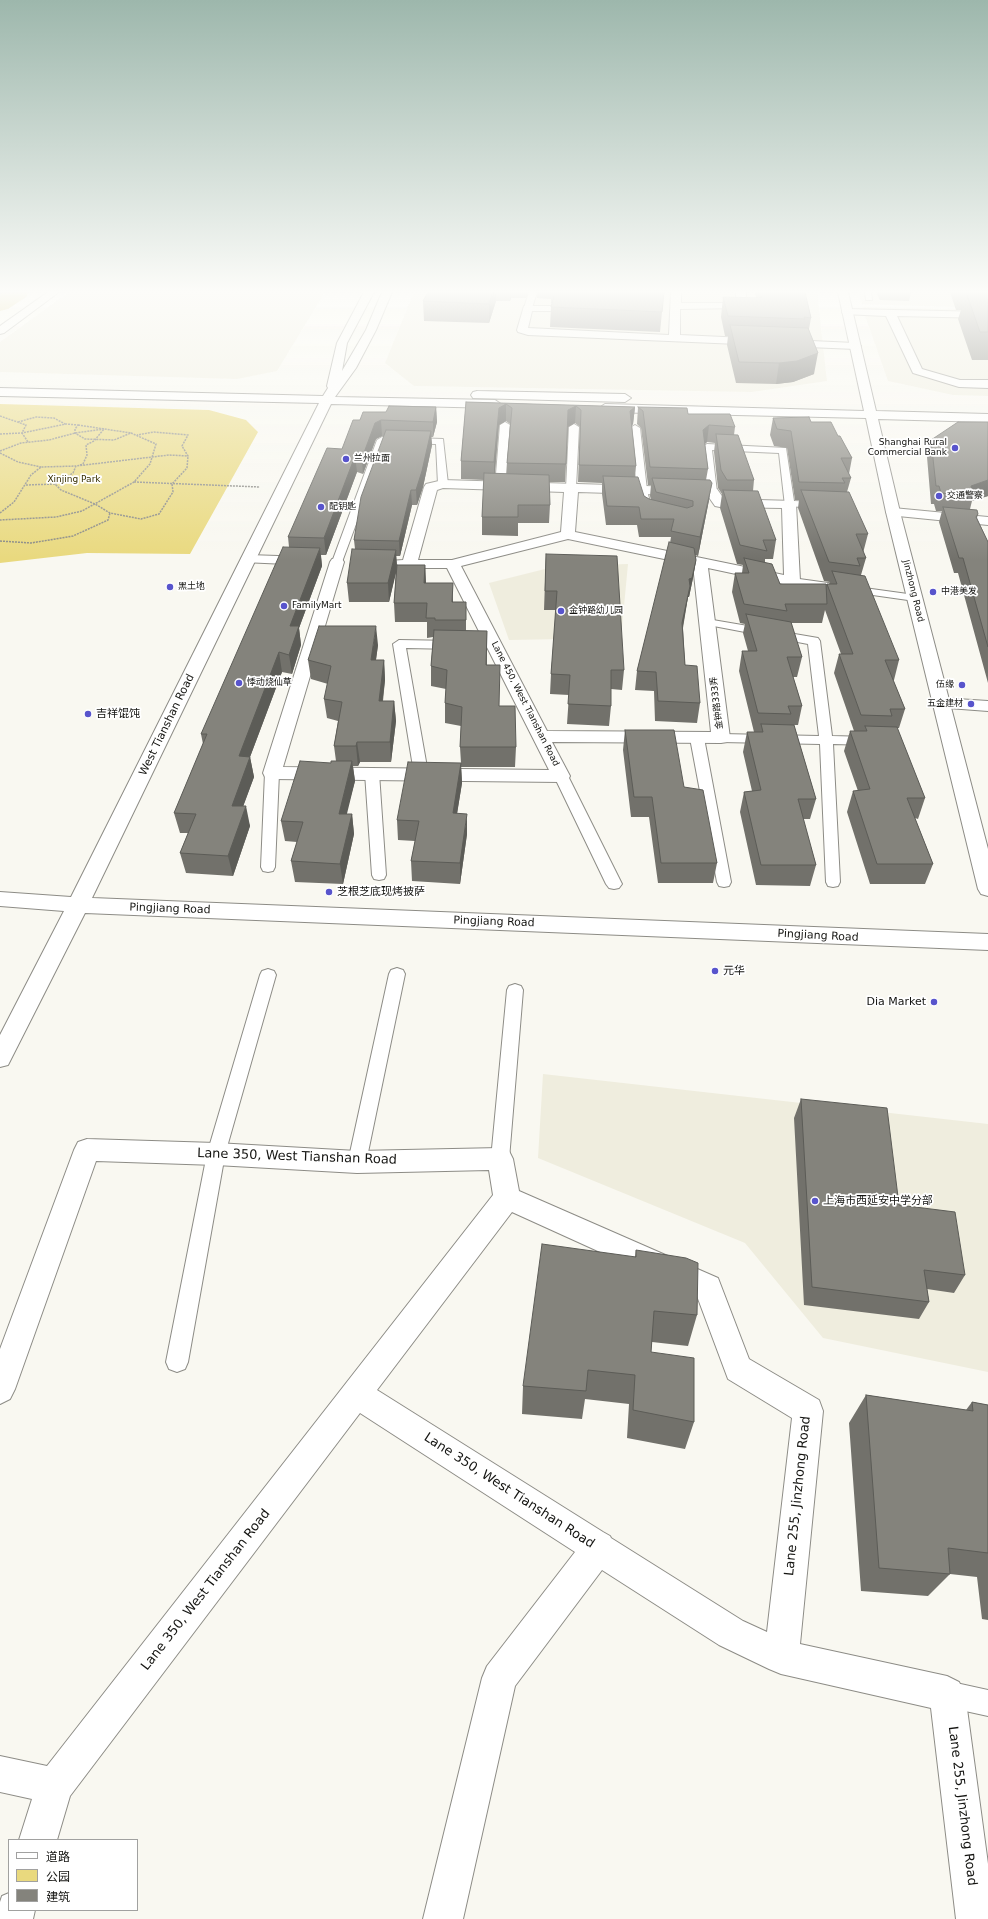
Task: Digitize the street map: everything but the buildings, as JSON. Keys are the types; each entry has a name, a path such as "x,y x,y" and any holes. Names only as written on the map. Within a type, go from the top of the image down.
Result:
{"street":[{"name":"West Tianshan Road","path":"330,395 333,382"},
{"name":"West Tianshan Road","path":"0,1058 78,905 283,487 330,395 340,382"},
{"name":"Jinzhong Road","path":"863,382 915,598 988,889"},
{"path":"951,382 959,384 988,384"},
{"path":"0,384 330,395 869,409 988,418"},
{"path":"0,392 330,395"},
{"path":"869,409 906,404"},
{"path":"377,563 409,564 452,564 568,536 792,581 789,504 720,503 712,492 443,484 431,487 409,564"},
{"path":"568,536 571,488"},
{"path":"894,512 988,520"},
{"path":"248,559 345,563 272,773"},
{"name":"金钟路333弄","path":"542,736 721,738 700,562"},
{"name":"Lane 450, West Tianshan Road","path":"272,773 561,776 542,736 481,645 452,564"},
{"path":"941,703 988,706"},
{"name":"Pingjiang Road","path":"0,899 78,905 988,942"},
{"name":"Lane 350, West Tianshan Road","path":"0,1389 87,1150 216,1154 357,1162 500,1159"},
{"path":"500,1159 507,1198"},
{"name":"Lane 350, West Tianshan Road","path":"38,1839 55,1786 507,1198"},
{"name":"Lane 255, Jinzhong Road","path":"507,1198 708,1287 738,1369 808,1412 781,1657"},
{"name":"Lane 350, West Tianshan Road","path":"357,1394 599,1547 498,1678 443,1919"},
{"path":"599,1547 731,1633 781,1657 947,1694"},
{"name":"Lane 255, Jinzhong Road","path":"947,1694 976,1919"},
{"path":"0,1774 55,1786"}],"lane":[{"path":"500,486 505,425"},
{"path":"571,488 574,427"},
{"path":"635,428 642,490 648,513 655,515"},
{"path":"345,563 382,440 440,441 443,484"},
{"path":"712,492 707,447 783,450 789,504 833,506"},
{"path":"792,581 915,598"},
{"path":"707,622 814,642 826,741 833,882"},
{"path":"421,774 399,644 481,645"},
{"path":"697,738 724,882"},
{"path":"721,738 885,741"},
{"path":"268,868 272,773"},
{"path":"372,773 379,875"},
{"path":"561,776 614,884"},
{"path":"357,1162 397,974"},
{"path":"177,1362 216,1154 268,975"},
{"path":"500,1159 515,990"},
{"path":"947,1694 988,1702"}],"path":[{"path":"0,416 26,425 22,433"},
{"path":"18,422 36,417 54,418 66,424"},
{"path":"0,434 22,433 66,424 131,433 156,444 150,464 134,482 82,511 56,517 0,520"},
{"path":"75,433 75,429 78,425"},
{"path":"0,452 29,442 49,440 75,433 104,429"},
{"path":"76,466 83,464 87,455 86,445 94,441 104,429"},
{"path":"136,435 154,432 180,433 188,435 182,446 188,456 187,468 172,484"},
{"path":"22,433 29,442"},
{"path":"75,433 78,437 94,441 114,440 131,433"},
{"path":"0,452 18,462 41,467 76,466 153,456 188,456"},
{"path":"26,485 55,484 73,473 76,466"},
{"path":"0,513 14,502 31,475 41,467"},
{"path":"134,482 283,487"},
{"path":"55,484 61,490 110,512 141,519 159,514 173,492 172,484"},
{"path":"0,540 31,543 73,536 108,520 110,512"}],"shaded area":[{"path":"408,382 823,382 752,392 414,386"},
{"path":"891,382 988,382 988,396 953,395"},
{"name":"金钟路幼儿园","path":"628,564 621,638 509,640 489,583 557,566"},
{"name":"上海市西延安中学分部","path":"543,1074 988,1124 988,1372 823,1338 745,1243 538,1158"}],"green space":[{"name":"Xinjing Park","path":"0,404 209,410 246,420 258,432 190,554 87,553 0,563"}],"place":[{"name":"Shanghai Rural Commercial Bank","path":"955,448"},
{"name":"兰州拉面","path":"346,459"},
{"name":"交通警察","path":"939,496"},
{"name":"配钥匙","path":"321,507"},
{"name":"黑土地","path":"170,587"},
{"name":"中港美发","path":"933,592"},
{"name":"FamilyMart","path":"284,606"},
{"name":"金钟路幼儿园","path":"561,611"},
{"name":"悸动烧仙草","path":"239,683"},
{"name":"伍缘","path":"962,685"},
{"name":"五金建材","path":"971,704"},
{"name":"吉祥馄饨","path":"88,714"},
{"name":"芝根芝底现烤披萨","path":"329,892"},
{"name":"元华","path":"715,971"},
{"name":"Dia Market","path":"934,1002"},
{"name":"上海市西延安中学分部","path":"815,1201"}]}
